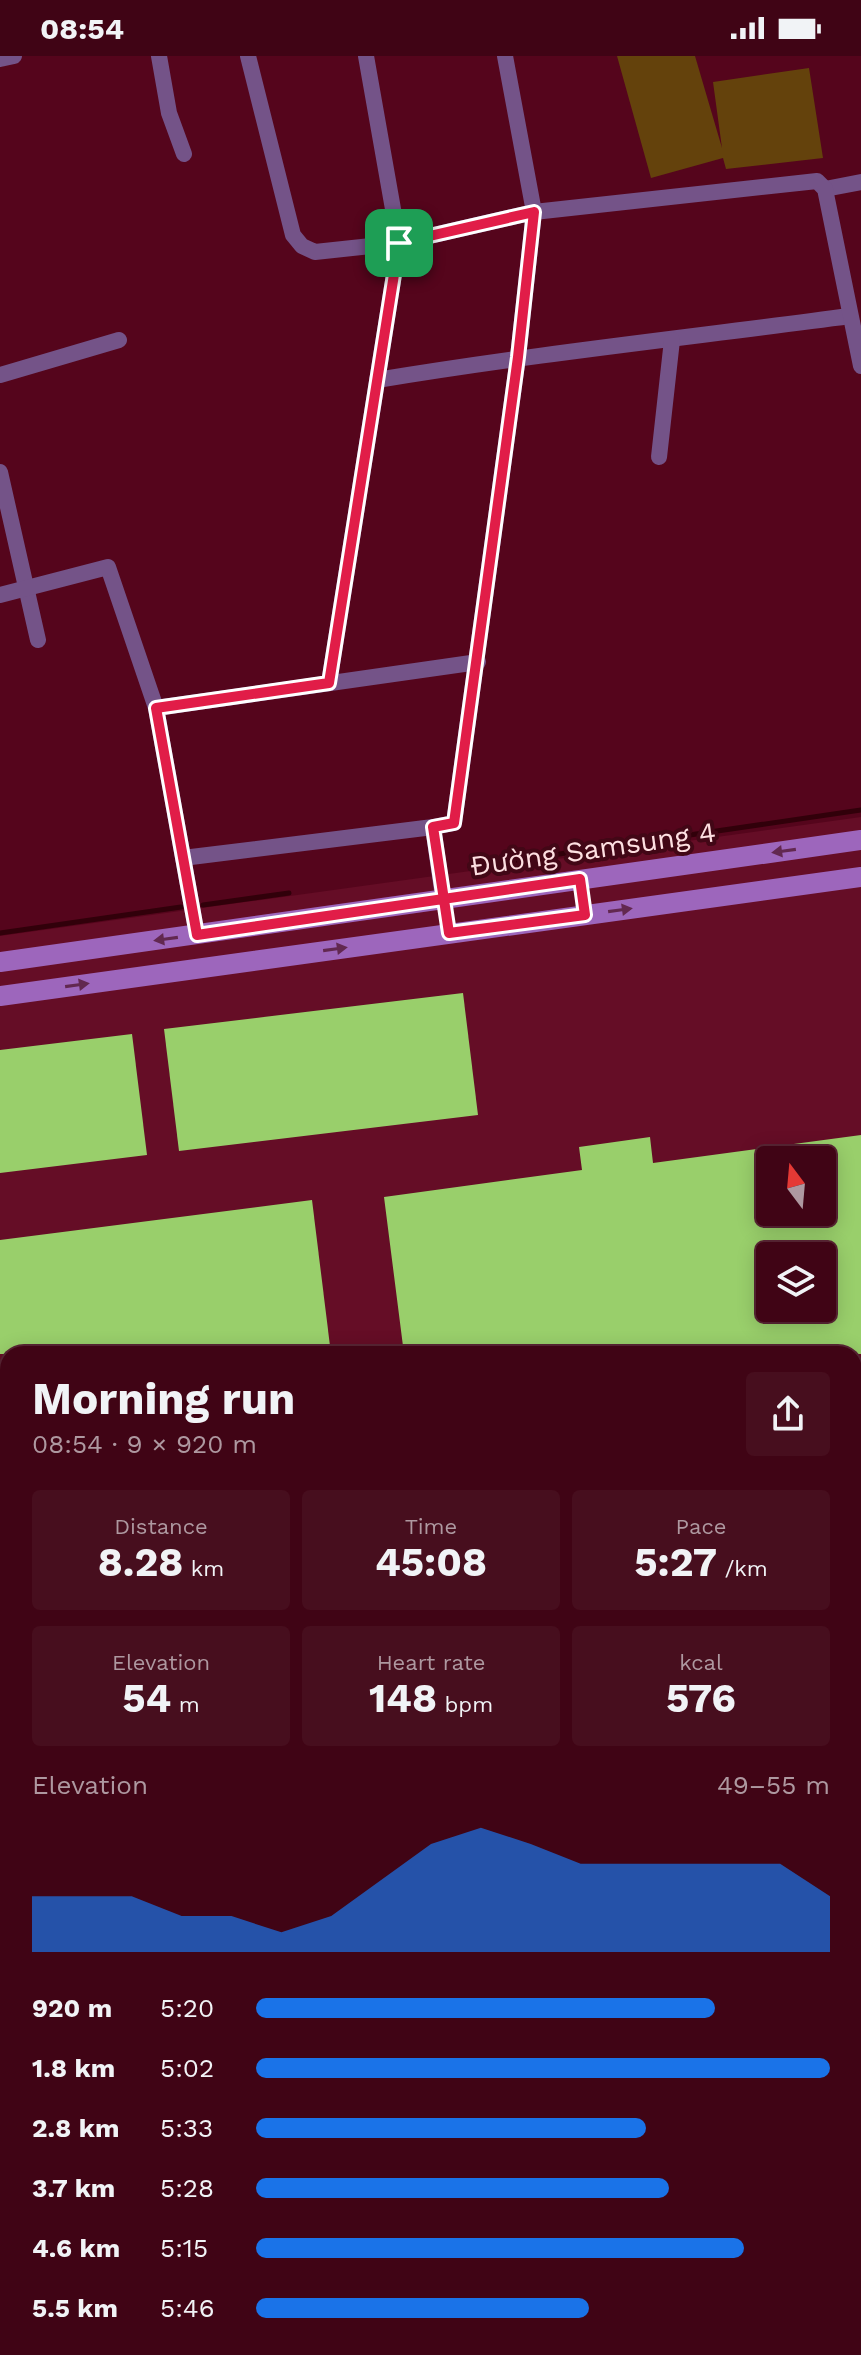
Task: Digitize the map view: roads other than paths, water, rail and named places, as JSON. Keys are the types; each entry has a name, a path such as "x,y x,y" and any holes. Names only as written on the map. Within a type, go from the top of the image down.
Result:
{"main road":[{"name":"Đường Samsung 4","path":"0,962 861,840"},
{"path":"0,996 861,877"},
{"path":"580,879 585,915"},
{"path":"443,897 449,933"}],"street":[{"path":"0,59 14,56"},
{"path":"159,56 169,113 184,154"},
{"path":"248,56 293,235 302,246 315,252 399,243 534,212 817,181 825,189 861,366"},
{"path":"329,683 399,243 366,56"},
{"path":"183,858 454,823 518,357 534,212 505,56"},
{"path":"825,189 861,182"},
{"path":"377,380 518,357 578,353 850,316"},
{"path":"0,375 119,340"},
{"path":"659,457 672,340"},
{"path":"0,472 38,640"},
{"path":"0,595 108,567 156,708 197,935"},
{"path":"156,708 478,662"},
{"path":"433,827 443,897"}],"waterway":[{"path":"470,867 861,810"},
{"path":"203,905 289,893"},
{"path":"0,933 181,907"}]}
